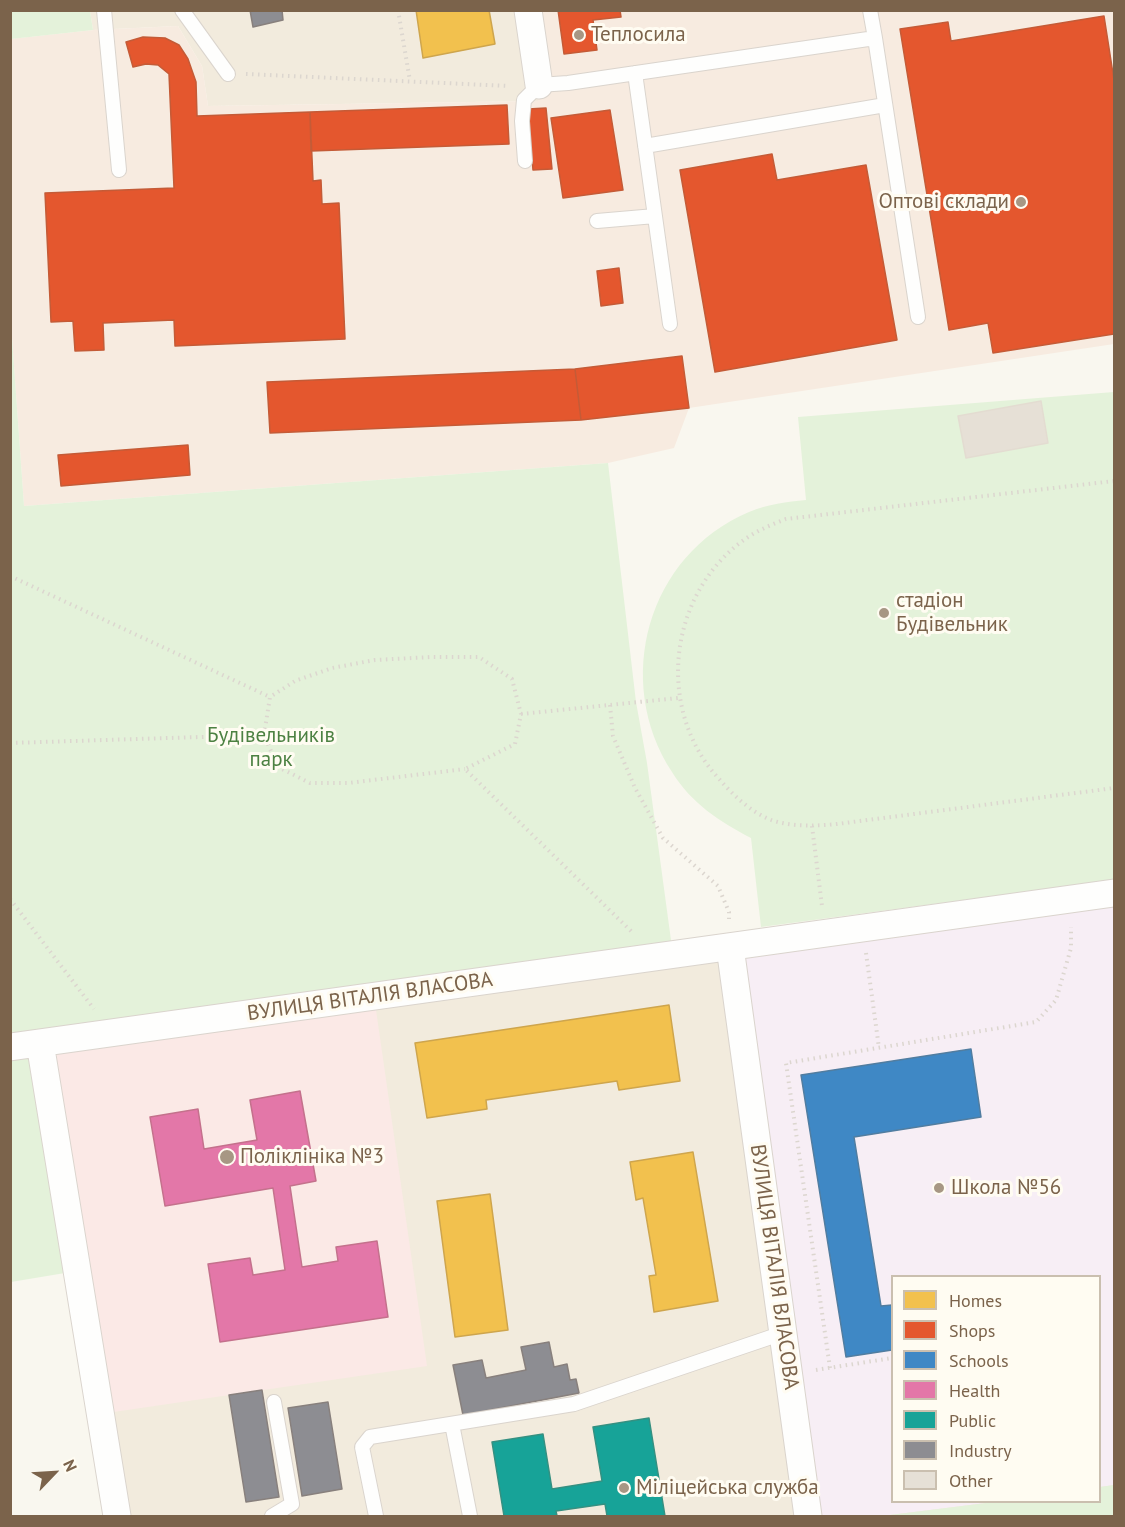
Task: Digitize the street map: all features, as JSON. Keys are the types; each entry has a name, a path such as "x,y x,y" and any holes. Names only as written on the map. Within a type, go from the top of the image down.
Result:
{"street":[{"path":"528,10 539,85"},
{"name":"ВУЛИЦЯ ВІТАЛІЯ ВЛАСОВА","path":"10,1047 1114,893"},
{"name":"ВУЛИЦЯ ВІТАЛІЯ ВЛАСОВА","path":"730,947 808,1516"},
{"path":"40,1043 117,1516"}],"lane":[{"path":"104,10 119,170"},
{"path":"182,10 228,74"},
{"path":"870,10 918,317"},
{"path":"525,161 522,121 524,100 539,85 875,38"},
{"path":"635,73 670,324"},
{"path":"645,146 885,105"},
{"path":"597,221 655,216"},
{"path":"376,1516 362,1447 370,1437 574,1404 783,1333"},
{"path":"272,1516 292,1504 274,1402"},
{"path":"452,1424 470,1516"}],"path":[{"path":"398,10 410,81"},
{"path":"228,74 516,86 539,85"},
{"path":"1114,481 786,519 763,529 741,542 722,560 695,598 681,641 678,698 697,750 708,767 737,798 771,820 812,826 1114,788"},
{"path":"10,576 270,697"},
{"path":"479,657 512,679 521,714 515,744 465,769 348,783 310,783 278,767 264,735 270,697 295,681 332,668 375,660 479,657"},
{"path":"521,714 678,698"},
{"path":"610,705 613,736 636,788 663,838 718,886 729,912 730,947"},
{"path":"10,743 264,735"},
{"path":"465,769 658,957"},
{"path":"812,826 824,934"},
{"path":"10,899 112,1033"},
{"path":"830,1368 786,1063 1036,1022 1056,1000 1068,959 1071,948 1072,899"},
{"path":"862,928 879,1048"},
{"path":"789,1374 891,1358"}],"shaded area":[{"path":"90,11 528,11 539,85 539,101 208,106 202,66 178,26 93,30"},
{"path":"528,11 1114,11 1114,344 689,408 674,448 608,463 24,506 10,310 10,39 93,30 178,26 202,66 208,106 538,101 539,85"},
{"path":"1114,893 1114,1516 117,1516 40,1043"},
{"name":"Школа №56","path":"1114,893 1114,1485 1101,1487 1101,1275 891,1275 891,1503 986,1503 882,1516 808,1516 730,947"},
{"name":"Поліклініка №3","path":"374,996 427,1366 100,1414 40,1043"}],"green space":[{"path":"10,11 90,11 93,30 11,39"},
{"name":"Будівельників парк","path":"10,310 24,506 608,463 636,702 647,763 673,955 40,1043 77,1271 11,1282"},
{"name":"стадіон Будівельник","path":"1114,392 1114,880 761,927 751,838 707,811 688,793 672,772 654,736 645,699 644,661 650,624 664,589 686,558 714,532 756,509 806,500 798,417"},
{"path":"1114,1485 1114,1516 882,1516 986,1503 1101,1503 1101,1487"}],"building: Homes":[{"path":"416,10 489,10 495,44 423,58"},
{"path":"669,1005 680,1081 619,1090 617,1081 486,1100 487,1109 427,1118 415,1043"},
{"path":"693,1152 718,1301 654,1312 649,1276 656,1275 643,1198 636,1200 630,1162"},
{"path":"490,1194 508,1330 455,1337 437,1201"}],"building: Shops":[{"name":"Теплосила","path":"558,10 620,10 621,17 593,20 597,50 564,54"},
{"name":"Оптові склади","path":"1104,16 1114,80 1114,334 993,353 988,323 949,330 900,29 948,22 951,41"},
{"path":"143,37 165,38 179,45 188,59 196,82 197,116 310,112 313,181 321,180 322,204 339,203 345,339 175,346 174,320 103,323 104,350 75,351 73,321 51,322 45,193 174,188 169,74 158,65 146,64 133,67 126,42"},
{"path":"507,105 509,144 311,151 310,112"},
{"path":"546,108 552,169 533,170 528,109"},
{"path":"610,110 623,190 563,198 551,118"},
{"path":"772,154 777,180 866,165 897,340 715,372 680,170"},
{"path":"619,268 623,303 601,306 597,271"},
{"path":"682,356 689,408 581,420 575,369"},
{"path":"575,369 581,420 270,433 267,382"},
{"path":"188,445 190,475 61,486 58,455"}],"building: Schools":[{"path":"971,1049 981,1117 854,1137 881,1306 891,1305 891,1350 846,1357 801,1075"}],"building: Health":[{"path":"300,1091 316,1181 290,1186 302,1267 338,1261 336,1247 377,1241 388,1317 220,1342 208,1264 250,1258 253,1275 285,1270 273,1188 165,1206 150,1117 198,1109 204,1149 257,1140 250,1100"}],"building: Public":[{"path":"649,1418 665,1516 607,1516 605,1504 556,1511 557,1516 504,1516 492,1442 543,1434 552,1489 602,1481 593,1427"}],"building: Industry":[{"path":"250,10 282,10 283,20 253,27"},
{"path":"549,1342 554,1367 567,1364 570,1380 576,1379 579,1393 463,1415 453,1365 482,1360 486,1378 526,1370 521,1347"},
{"path":"262,1390 279,1497 246,1502 229,1395"},
{"path":"328,1402 342,1489 302,1496 288,1408"}],"building: Other":[{"path":"1041,401 1048,443 966,458 958,416"}],"place":[{"name":"Теплосила","path":"579,35"},
{"name":"Оптові склади","path":"1021,202"},
{"name":"стадіон Будівельник","path":"884,613"},
{"name":"Поліклініка №3","path":"227,1157"},
{"name":"Школа №56","path":"939,1188"},
{"name":"Міліцейська служба","path":"624,1488"}]}
